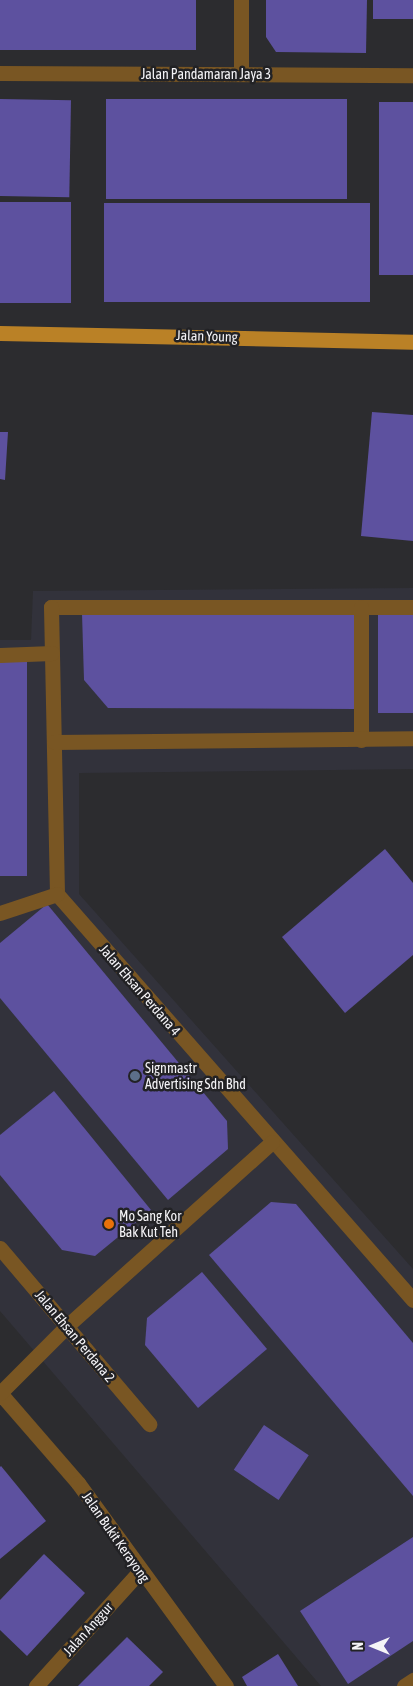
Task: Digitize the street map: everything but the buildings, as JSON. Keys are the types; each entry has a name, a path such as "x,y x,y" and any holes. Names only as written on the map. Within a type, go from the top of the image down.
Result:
{"main road":[{"name":"Jalan Young","path":"0,333 413,342"}],"street":[{"path":"241,0 241,74"},
{"name":"Jalan Pandamaran Jaya 3","path":"0,74 413,74"},
{"path":"0,913 57,894 51,607 413,607"},
{"path":"361,607 361,740"},
{"path":"0,655 52,653"},
{"path":"54,742 413,738"},
{"name":"Jalan Ehsan Perdana 4","path":"57,894 272,1142 413,1300"},
{"path":"0,1393 68,1325 272,1142"},
{"name":"Jalan Ehsan Perdana 2","path":"0,1248 68,1325 149,1424"},
{"name":"Jalan Bukit Kerayong","path":"0,1393 78,1483 140,1571 226,1686"},
{"name":"Jalan Anggur","path":"36,1686 140,1571"},
{"path":"404,1686 413,1680"}],"shaded area":[{"path":"413,588 413,769 79,773 79,894 413,1269 413,1686 321,1686 0,1311 0,640 31,640 33,591"}],"place":[{"name":"Signmastr Advertising Sdn Bhd","path":"135,1076"},
{"name":"Mo Sang Kor Bak Kut Teh","path":"109,1224"}]}
